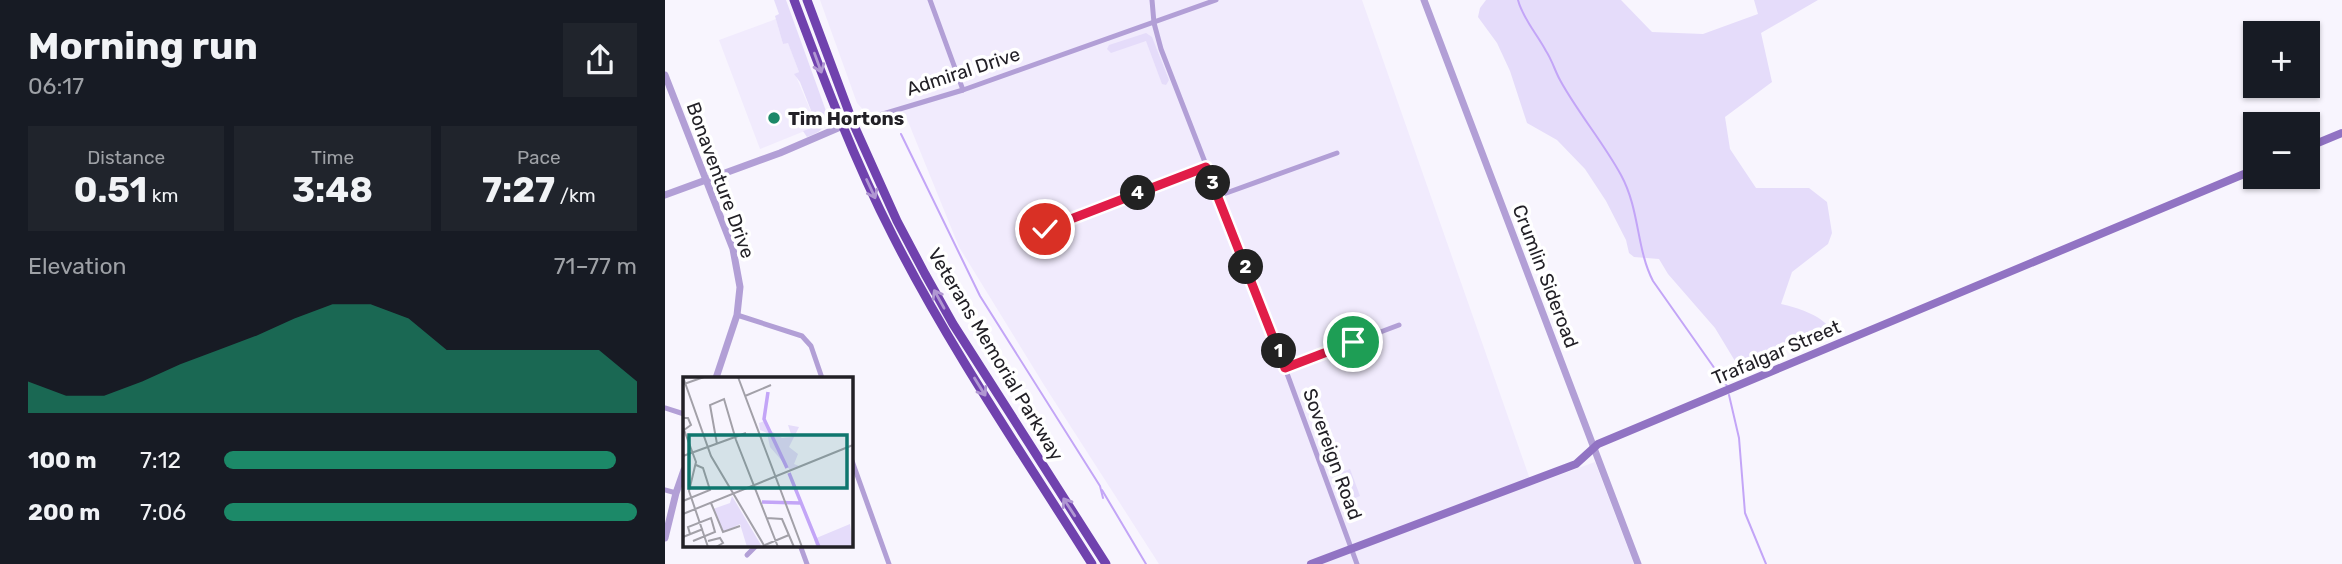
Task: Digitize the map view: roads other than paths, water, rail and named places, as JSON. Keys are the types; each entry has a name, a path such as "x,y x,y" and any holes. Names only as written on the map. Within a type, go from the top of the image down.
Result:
{"highway":[{"name":"Veterans Memorial Parkway","path":"794,0 842,127 892,234 939,321 1092,564"},
{"name":"Veterans Memorial Parkway","path":"807,0 853,122 897,221 953,324 1106,564"}],"main road":[{"path":"2320,143 2342,133"},
{"name":"Trafalgar Street","path":"1311,564 1576,464 1594,447 1623,433 2243,174"}],"street":[{"path":"930,0 963,90"},
{"name":"Sovereign Road","path":"1152,0 1154,23 1161,49 1285,368 1357,564"},
{"name":"Admiral Drive","path":"665,195 780,153 853,122 963,90 1216,0"},
{"name":"Crumlin Sideroad","path":"1424,0 1638,564"},
{"name":"Bonaventure Drive","path":"665,75 733,249 740,287 737,315 717,377"},
{"path":"1218,196 1337,153"},
{"path":"1045,229 1206,167"},
{"path":"737,315 802,336 811,346 821,377"},
{"path":"1285,368 1399,325"},
{"path":"665,408 683,414"},
{"path":"852,461 889,564"},
{"path":"665,538 683,473"},
{"path":"665,490 676,493"},
{"path":"747,555 756,546"},
{"path":"800,546 807,564"}],"waterway":[{"path":"1518,0 1558,77 1621,175 1632,202 1643,255 1653,281 1727,386"},
{"path":"901,134 980,296 1100,486 1103,498"},
{"path":"1729,395 1739,438 1745,513 1766,564"},
{"path":"1102,490 1146,564"}],"place":[{"name":"Tim Hortons","path":"774,118"}]}
